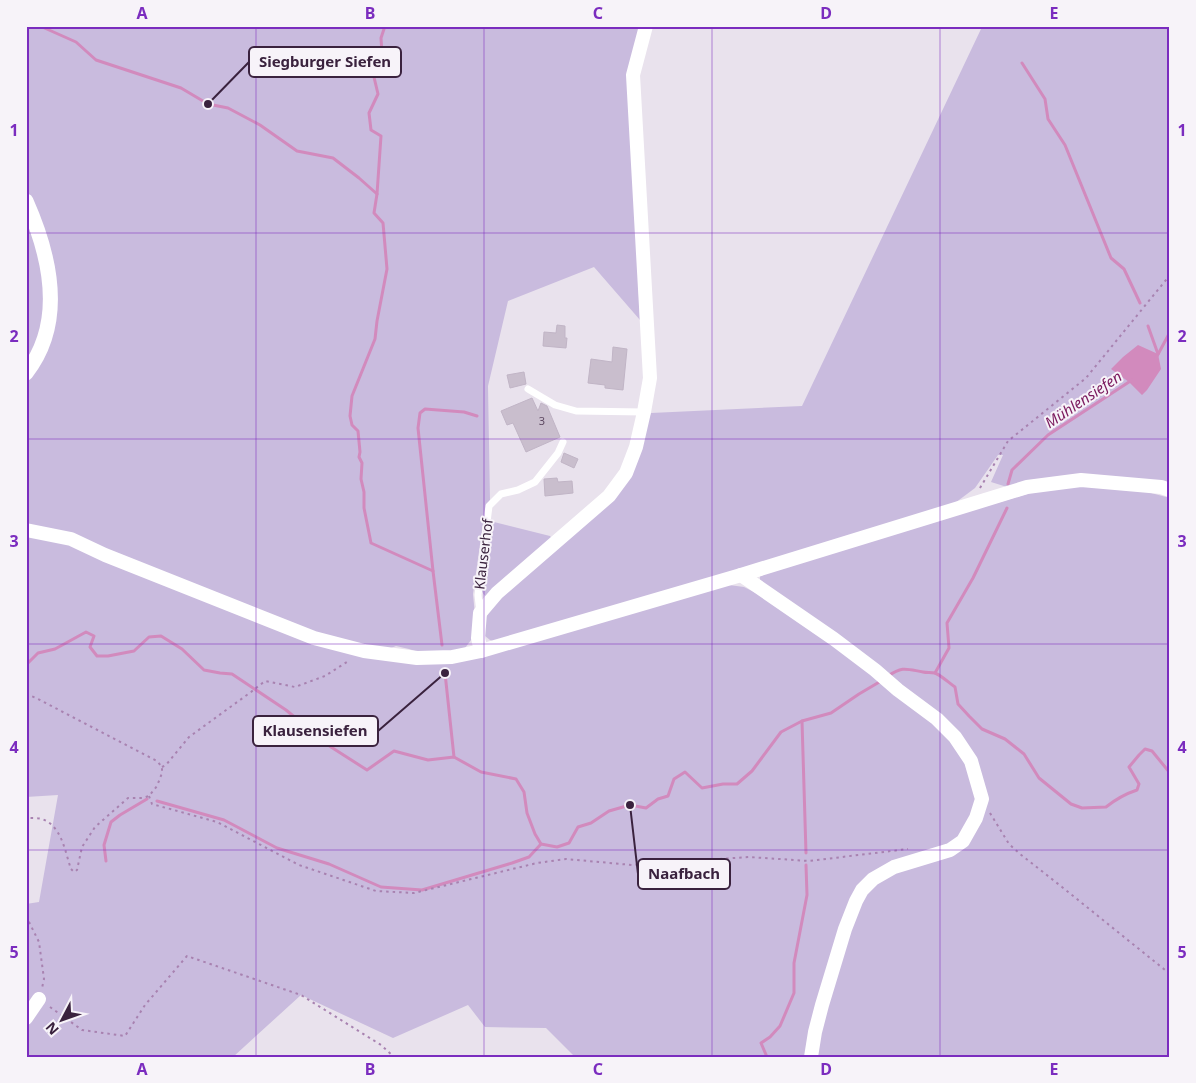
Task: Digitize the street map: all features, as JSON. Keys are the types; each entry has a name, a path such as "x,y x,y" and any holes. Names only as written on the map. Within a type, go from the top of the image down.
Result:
{"main road":[{"path":"26,201 46,256 51,299 49,319 39,353 26,373"}],"street":[{"path":"481,651 478,638 480,613 497,593 609,496 626,473 636,447 650,378 633,75 646,26"},
{"path":"26,530 72,539 105,555 314,638 364,651 417,658 452,657 481,651 741,575 1027,487 1081,480 1161,487 1170,490"},
{"path":"741,575 834,639 937,719 955,737 971,761 982,799 976,818 963,841 950,850 894,867 873,879 862,890 848,922 822,1005 811,1057"},
{"path":"26,1018 39,999"}],"lane":[{"path":"528,389 555,404 576,411 644,412"},
{"name":"Klauserhof","path":"480,613 478,595 489,506 501,494 518,490 535,482 558,453 563,442"}],"path":[{"path":"970,505 1008,442 1086,378 1170,275"},
{"path":"162,767 166,765 189,737 265,680 295,687 324,676 364,651"},
{"path":"26,695 38,699 133,748 157,761 162,767 162,773 157,786 149,796 128,798 95,826 82,847 77,870 74,872 71,869 56,829 42,820 26,818"},
{"path":"149,796 152,804 216,822 299,865 376,891 414,893 538,863 566,859 632,865 749,857 809,861 916,848"},
{"path":"982,799 1009,844 1170,974"},
{"path":"26,916 38,942 44,979 39,999 82,1030 125,1036 144,1005 187,956 301,995 381,1045 394,1057"}],"shaded area":[{"path":"26,26 643,26 630,97 640,320 594,267 508,301 488,386 490,500 485,509 473,594 476,626 474,636 465,648 456,653 421,653 396,646 391,648 451,661 729,585 744,587 760,595 760,575 765,571 1041,490 1074,485 1136,489 1170,498 1170,1057 575,1057 546,1028 485,1027 468,1005 393,1038 301,995 233,1057 26,1057 26,904 39,902 58,795 26,797"},
{"path":"978,26 1170,26 1170,490 1148,483 1007,487 991,482 1003,455 998,455 975,488 951,506 495,642 485,636 485,619 493,603 609,501 651,413 802,406 981,29"},
{"path":"1138,345 1158,354 1161,369 1142,395 1129,382 1111,369"},
{"path":"490,521 550,536 554,541 488,597 483,594 481,585"}],"building":[{"path":"557,325 565,326 566,348 543,346 544,332 556,333"},
{"path":"613,347 627,349 623,390 605,388 605,385 588,383 591,359 612,362"},
{"path":"524,372 526,384 510,388 507,375"},
{"path":"532,398 538,411 541,403 547,406 560,437 526,452 513,423 507,425 501,411"},
{"path":"564,453 578,459 574,468 561,462"},
{"path":"557,478 558,482 572,481 573,493 545,496 544,479"}],"waterway":[{"path":"40,26 76,42 96,60 181,88 208,104 228,108 260,125 297,151 333,158 377,194"},
{"path":"385,26 381,38 382,54 373,73 378,94 369,113 371,130 381,136 374,213 383,223 387,269 375,339 352,396 350,416 352,425 358,431 359,457 362,463 361,479 364,492 364,508 371,543 433,571 442,645"},
{"path":"1022,63 1045,99 1048,119 1065,145 1111,258 1124,269 1140,303"},
{"path":"1148,326 1158,354"},
{"name":"Mühlensiefen","path":"1156,358 1170,332"},
{"name":"Mühlensiefen","path":"1008,484 1012,470 1048,435 1132,380"},
{"path":"433,571 418,428 420,413 425,409 464,412 477,416"},
{"name":"Mühlensiefen","path":"935,673 949,648 947,623 973,578 1007,508"},
{"path":"26,665 38,653 55,649 86,632 94,636 90,647 97,656 134,651 149,637 161,636 182,649 204,670 232,674 286,710 331,747 367,770 394,751 428,760 454,757 481,772 516,779 524,792 527,813 541,844 557,847 569,843 578,827 591,823 609,811 630,805 646,808 658,799 668,796 674,779 685,772 702,788 723,784 737,784 752,771 781,732 802,721 831,713 881,681"},
{"path":"888,676 905,669 935,673 940,676 955,687 958,704 982,729 1005,739 1024,754 1039,778 1071,804 1082,808 1106,807 1128,793 1137,790 1139,784 1129,767 1145,749 1152,751 1170,773"},
{"path":"445,673 454,757"},
{"path":"802,721 806,853"},
{"path":"106,861 104,845 111,822 147,799"},
{"path":"157,801 224,820 277,848 329,864 381,887 422,890 529,857 541,844"},
{"path":"767,1057 761,1043 770,1037 780,1026 794,993 794,963 807,895 806,865"}],"place":[{"name":"Siegburger Siefen","path":"208,104"},
{"name":"Klausensiefen","path":"445,673"},
{"name":"Naafbach","path":"630,805"}]}
